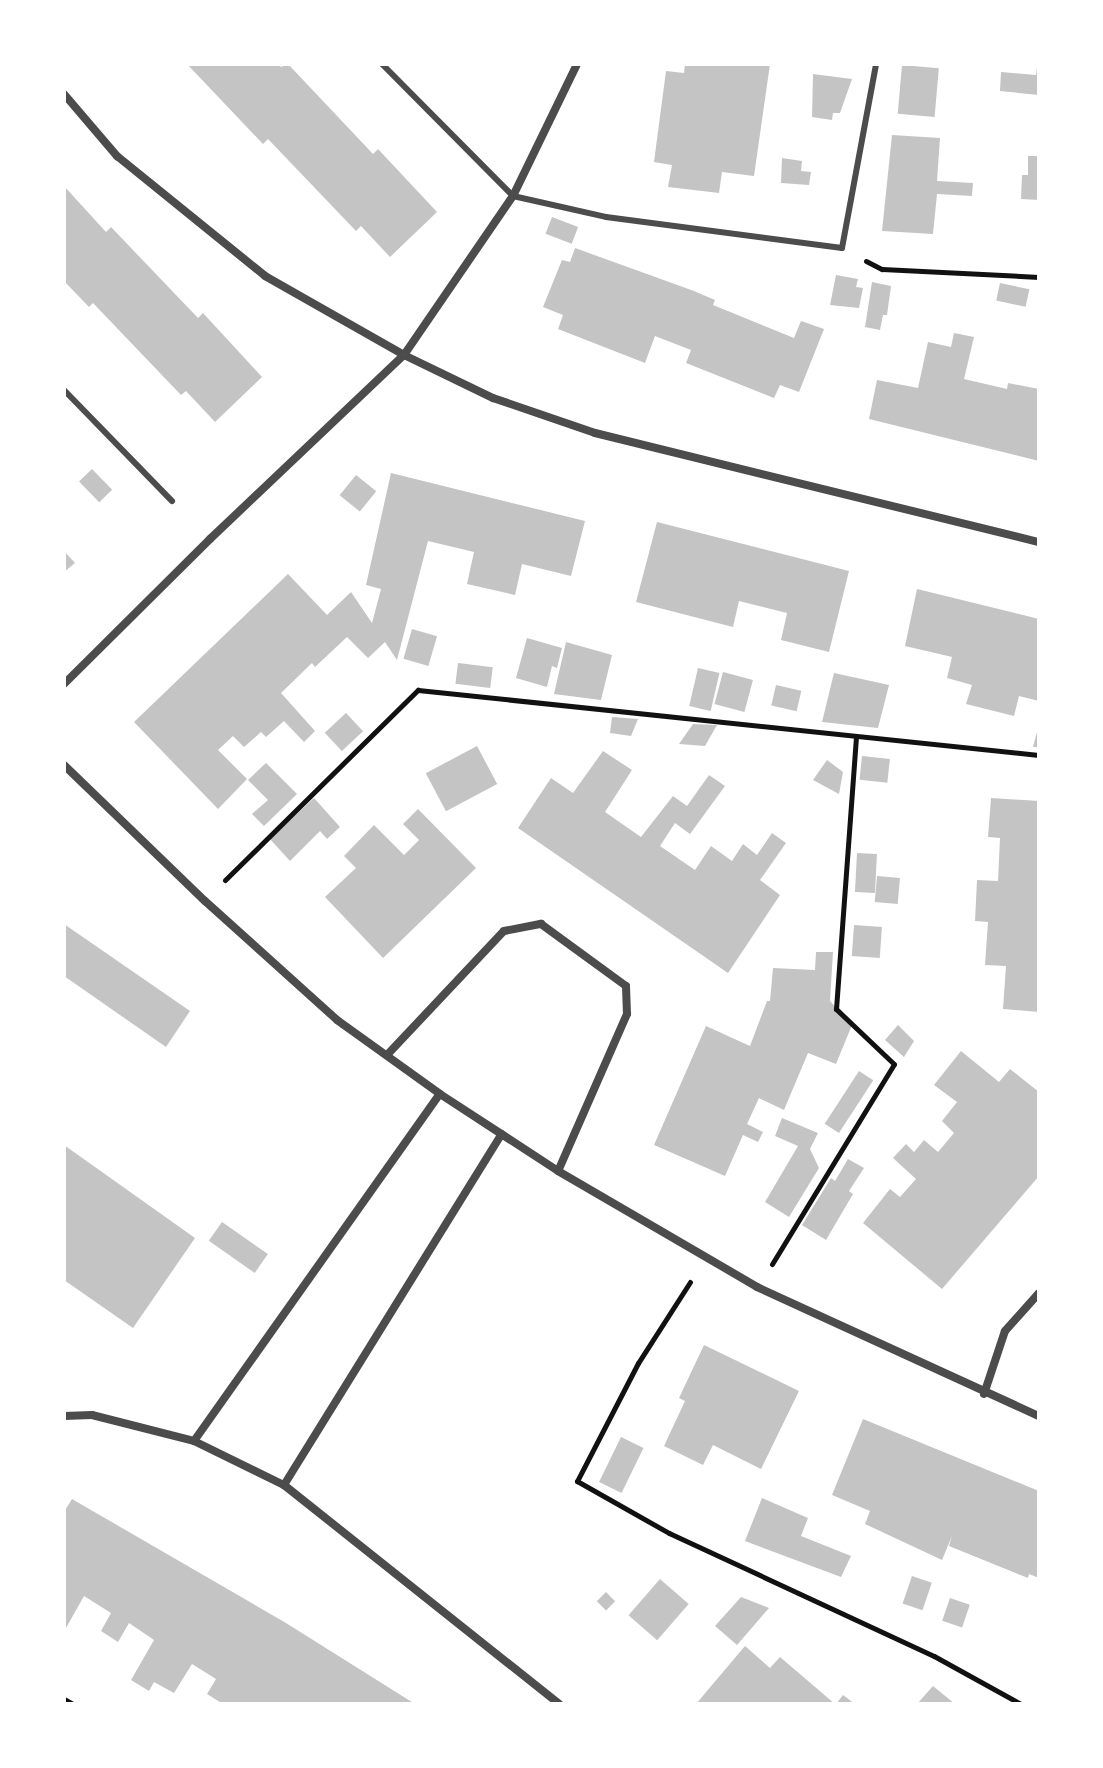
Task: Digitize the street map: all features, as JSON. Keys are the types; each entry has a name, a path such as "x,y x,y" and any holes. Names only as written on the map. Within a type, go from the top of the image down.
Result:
{"street":[{"path":"64,684 210,539 404,355 513,196 577,64"},
{"path":"64,94 117,156 253,267 404,355 493,398 595,433 1039,542"},
{"path":"64,765 205,901 337,1020 440,1094 558,1171 757,1287 984,1394 1039,1416"},
{"path":"387,1055 504,931 541,924 626,986 627,1000 627,1014 558,1171"},
{"path":"194,1441 440,1094"},
{"path":"284,1485 502,1134"},
{"path":"984,1394 1005,1331 1039,1293"},
{"path":"64,1416 92,1415 194,1441 284,1485 559,1704"}],"lane":[{"path":"382,64 513,196 606,217 842,248 876,64"},
{"path":"64,390 172,501"}],"path":[{"path":"842,248 882,269 1039,277"},
{"path":"205,901 418,690 1039,755"},
{"path":"757,1287 894,1064 836,1009 856,737"},
{"path":"708,1259 679,1297 638,1363 577,1481 669,1533 920,1649 1021,1704"},
{"path":"64,1699 73,1704"}],"building":[{"path":"187,64 278,64 281,67 288,64 373,154 378,149 437,212 390,257 361,226 356,231 268,139 263,144"},
{"path":"685,64 770,64 754,176 722,172 719,193 668,187 672,165 654,162 666,71 684,73"},
{"path":"902,65 939,68 935,117 898,114"},
{"path":"1037,68 1039,95 1000,91 1001,72 1036,75"},
{"path":"813,74 852,79 840,113 833,113 832,120 812,117"},
{"path":"892,135 940,138 937,181 973,183 972,196 937,194 933,234 882,231"},
{"path":"1028,156 1039,156 1039,200 1021,199 1022,175 1028,175"},
{"path":"782,158 802,161 801,171 811,172 809,185 781,183"},
{"path":"64,186 106,232 111,227 198,318 203,313 262,377 215,422 186,391 181,395 93,303 89,307 64,281"},
{"path":"552,217 578,227 572,244 546,234"},
{"path":"575,248 694,291 715,300 713,305 794,338 801,321 824,329 799,392 780,385 774,398 686,363 691,350 655,336 645,363 558,329 563,315 543,307 562,260 570,262"},
{"path":"836,275 858,279 856,287 863,288 859,308 830,305"},
{"path":"872,282 891,286 887,315 883,315 880,330 865,327"},
{"path":"1000,283 1029,289 1026,307 996,301"},
{"path":"954,333 974,337 964,379 1007,389 1008,383 1039,389 1039,461 869,419 877,380 918,388 928,342 951,347"},
{"path":"92,469 112,490 99,502 79,482"},
{"path":"391,473 585,521 571,576 522,564 515,595 467,584 474,552 428,541 397,660 385,642 368,658 347,637 315,667 312,663 281,693 315,731 304,742 284,721 266,737 261,732 244,747 233,736 218,750 247,779 218,809 134,722 288,574 327,615 351,592 372,623 381,589 366,585"},
{"path":"356,475 376,491 360,512 340,495"},
{"path":"657,522 849,571 829,652 781,640 787,613 739,601 733,627 636,602"},
{"path":"64,551 75,563 64,572"},
{"path":"917,589 1039,619 1039,701 1019,696 1014,716 966,704 972,685 947,678 952,657 905,646"},
{"path":"412,629 437,636 428,666 403,659"},
{"path":"527,638 562,648 557,668 552,666 547,687 516,678"},
{"path":"566,642 612,655 601,700 554,694"},
{"path":"458,663 493,667 490,688 455,684"},
{"path":"698,668 719,673 711,711 689,706"},
{"path":"723,672 753,680 744,712 714,704"},
{"path":"834,673 889,685 878,728 822,722"},
{"path":"776,685 801,691 797,711 771,705"},
{"path":"346,713 363,731 342,751 325,733"},
{"path":"612,717 638,719 631,736 610,733"},
{"path":"693,724 717,725 705,746 679,744"},
{"path":"1038,728 1039,747 1033,747"},
{"path":"477,746 497,784 446,811 426,773"},
{"path":"603,751 632,770 605,812 641,837 673,796 687,806 709,775 725,786 690,834 675,823 660,846 695,870 711,846 732,861 743,844 757,855 772,833 786,843 760,880 780,895 728,973 518,828 551,778 573,793"},
{"path":"862,756 890,759 887,783 859,780"},
{"path":"827,760 843,772 839,794 813,780"},
{"path":"266,763 297,794 264,826 252,814 268,800 248,780"},
{"path":"314,798 340,827 327,839 320,831 290,861 270,839"},
{"path":"991,798 1039,801 1039,1012 1003,1009 1006,966 985,965 988,922 975,921 977,880 998,881 1000,838 988,837"},
{"path":"418,809 476,868 383,958 325,897 356,868 344,856 374,825 404,855 419,840 403,824"},
{"path":"857,853 877,854 875,893 855,892"},
{"path":"877,876 900,878 898,904 875,902"},
{"path":"64,924 190,1011 166,1047 64,976"},
{"path":"854,925 882,927 880,958 852,956"},
{"path":"816,952 833,952 830,1001 852,1025 836,1064 808,1053 784,1110 759,1098 747,1124 763,1132 758,1142 743,1135 725,1176 654,1145 706,1026 750,1046 767,1001 770,1001 773,968 815,970"},
{"path":"898,1025 914,1041 904,1057 885,1040"},
{"path":"961,1051 999,1082 1010,1069 1039,1092 1039,1176 942,1289 863,1223 890,1189 900,1197 916,1179 893,1158 906,1144 914,1152 924,1140 938,1152 954,1133 942,1121 957,1102 934,1085"},
{"path":"859,1071 873,1080 839,1133 825,1124"},
{"path":"782,1118 818,1133 810,1149 819,1168 789,1217 765,1202 798,1146 775,1136"},
{"path":"64,1145 195,1238 133,1328 64,1280"},
{"path":"848,1159 864,1168 849,1191 853,1194 826,1240 802,1225 831,1178 835,1181"},
{"path":"222,1222 268,1254 255,1273 209,1241"},
{"path":"704,1345 799,1391 761,1469 713,1445 703,1465 664,1446 685,1401 679,1398"},
{"path":"863,1419 1039,1491 1039,1578 1029,1574 1028,1578 949,1546 952,1536 942,1560 865,1524 870,1511 832,1495"},
{"path":"621,1437 643,1448 622,1493 599,1482"},
{"path":"762,1498 808,1518 801,1536 851,1556 841,1577 745,1541"},
{"path":"72,1499 286,1623 415,1704 223,1704 207,1694 216,1679 192,1664 174,1693 154,1682 149,1691 131,1680 154,1640 129,1623 118,1642 101,1631 111,1613 84,1596 64,1627 64,1512"},
{"path":"912,1576 932,1583 922,1610 903,1603"},
{"path":"660,1579 689,1604 657,1640 629,1615"},
{"path":"606,1592 615,1601 606,1610 597,1601"},
{"path":"741,1597 769,1608 737,1645 715,1626"},
{"path":"950,1598 970,1605 962,1628 942,1621"},
{"path":"745,1646 770,1668 780,1657 835,1704 696,1704"},
{"path":"933,1686 955,1704 917,1704"},
{"path":"843,1695 855,1704 836,1704"}]}
